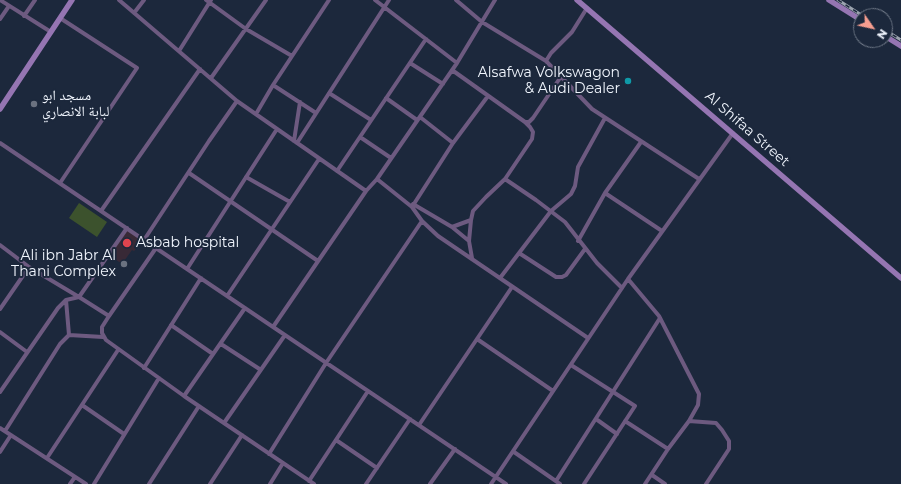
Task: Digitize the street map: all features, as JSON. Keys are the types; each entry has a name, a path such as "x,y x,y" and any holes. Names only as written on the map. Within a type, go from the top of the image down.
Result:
{"street":[{"path":"0,0 51,32"},
{"path":"24,16 35,0"},
{"path":"0,109 72,0"},
{"path":"119,0 237,101 366,191"},
{"path":"134,13 144,0"},
{"path":"211,78 266,0"},
{"path":"256,114 273,85 329,0"},
{"path":"375,0 458,63"},
{"path":"295,142 316,113 389,0"},
{"path":"456,0 482,22 546,61 560,78 592,109 699,179"},
{"path":"273,327 366,191 377,179 458,63 495,0"},
{"name":"Al Shifaa Street","path":"577,0 901,278"},
{"path":"829,0 853,15"},
{"path":"179,51 209,1 246,29 292,56"},
{"path":"0,19 9,6"},
{"path":"546,61 551,53 572,32 587,8"},
{"path":"60,18 138,68 60,183"},
{"path":"337,171 426,39"},
{"path":"410,63 443,84"},
{"path":"101,211 200,69"},
{"path":"452,70 525,122 533,132 532,139 505,179 478,205 474,211 471,220 469,241 472,258"},
{"path":"525,122 529,122 534,118 560,78"},
{"path":"273,85 316,113"},
{"path":"329,93 371,120"},
{"path":"412,205 453,143 488,96"},
{"path":"386,98 419,118 453,143"},
{"path":"144,240 237,101"},
{"path":"295,142 300,102"},
{"path":"500,278 551,211 570,194 575,186 578,167 605,118"},
{"path":"187,269 277,129"},
{"path":"491,484 514,452 628,279 733,133"},
{"path":"360,137 391,158"},
{"path":"578,241 605,193 641,142"},
{"path":"0,143 506,484"},
{"path":"227,296 319,159"},
{"path":"189,173 318,261"},
{"path":"246,177 290,202"},
{"path":"377,179 412,205 452,228 469,241"},
{"path":"505,179 565,222 578,241 622,288"},
{"path":"605,193 662,231"},
{"path":"412,205 422,221 438,236 588,338"},
{"path":"452,228 471,220"},
{"path":"269,454 326,363 422,221"},
{"path":"0,392 58,308 66,300 79,297 127,228"},
{"path":"0,245 29,267 109,316"},
{"path":"103,337 102,327 156,248"},
{"path":"519,253 556,277 562,277 566,275 585,249"},
{"path":"0,309 29,267"},
{"path":"144,368 201,278"},
{"path":"628,279 660,318 699,394 698,405 689,421 645,484"},
{"path":"419,425 512,287"},
{"path":"66,300 69,335"},
{"path":"184,396 245,308"},
{"path":"556,481 660,318"},
{"path":"171,325 213,354"},
{"path":"0,332 27,352"},
{"path":"5,431 60,344 69,335 103,337 118,350 184,396 314,484"},
{"path":"224,423 285,335"},
{"path":"477,339 554,391"},
{"path":"220,344 261,370"},
{"path":"47,458 118,350"},
{"path":"571,365 635,406 585,482 592,484"},
{"path":"94,484 159,378"},
{"path":"309,481 368,391"},
{"path":"82,405 124,434"},
{"path":"148,484 199,406"},
{"path":"366,484 410,419"},
{"path":"596,419 617,434"},
{"path":"625,421 668,449"},
{"path":"689,421 716,423 728,441 729,449 706,484"},
{"path":"0,428 86,484"},
{"path":"0,452 11,435"},
{"path":"210,484 242,436"},
{"path":"336,440 377,468"},
{"path":"430,484 455,449"},
{"path":"514,452 560,484"},
{"path":"270,484 283,464"},
{"path":"652,475 665,484"},
{"path":"70,484 75,477"}],"shaded area":[{"name":"Asbab hospital","path":"127,228 141,238 134,247 136,249 134,251 132,250 122,264 109,255"}],"green space":[{"path":"79,203 107,222 97,237 69,218"}],"railway":[{"path":"838,0 853,10"},
{"path":"893,35 901,40"}],"place":[{"name":"Alsafwa Volkswagon & Audi Dealer","path":"628,81"},
{"name":"مسجد ابو لبابة الانصاري","path":"34,104"},
{"name":"Asbab hospital","path":"127,243"},
{"name":"Ali ibn Jabr Al Thani Complex","path":"124,264"}]}
